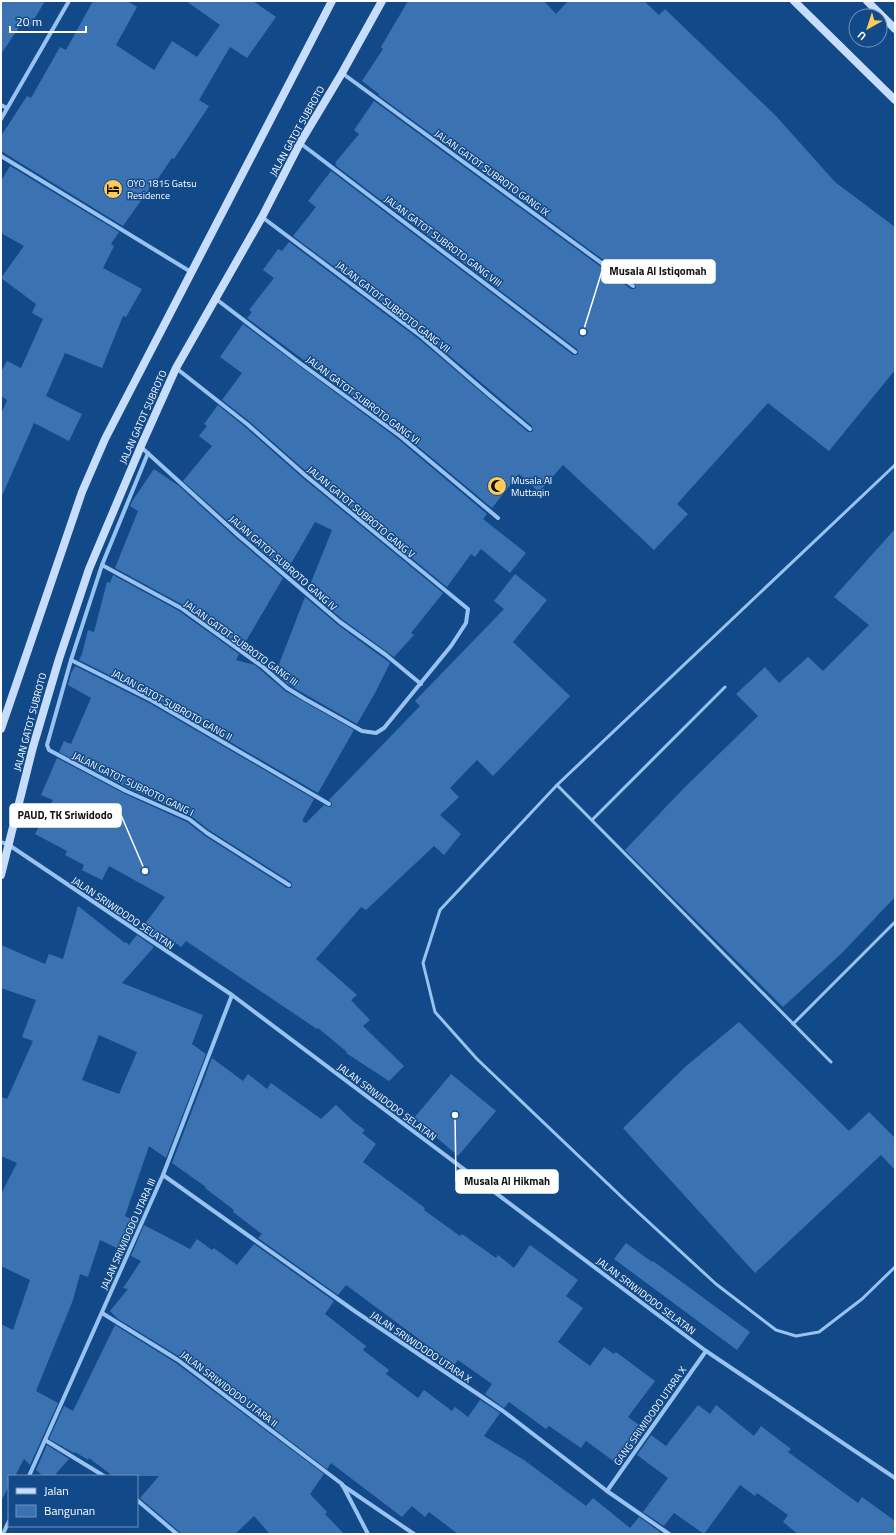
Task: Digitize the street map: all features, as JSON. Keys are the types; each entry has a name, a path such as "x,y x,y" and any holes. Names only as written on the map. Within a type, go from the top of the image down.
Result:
{"street":[{"path":"1,119 69,1"},
{"name":"JALAN GATOT SUBROTO","path":"1,729 82,492 105,439 332,1"},
{"name":"JALAN GATOT SUBROTO","path":"1,874 5,844 58,659 89,569 141,446 176,368 262,217 300,143 342,73 382,1"},
{"path":"794,1 895,100"},
{"path":"867,1 895,29"},
{"name":"JALAN GATOT SUBROTO GANG IX","path":"342,73 633,286"},
{"path":"1,105 7,108"},
{"name":"JALAN GATOT SUBROTO GANG VIII","path":"300,143 575,352"},
{"path":"1,156 191,272"},
{"name":"JALAN GATOT SUBROTO GANG VII","path":"262,217 422,337 530,429"},
{"name":"JALAN GATOT SUBROTO GANG VI","path":"216,299 400,436 498,518"},
{"name":"JALAN GATOT SUBROTO GANG V","path":"176,368 247,424 312,481 468,609 466,623 451,646 421,684"},
{"name":"JALAN GATOT SUBROTO GANG IV","path":"141,446 244,540 328,612 386,655 421,684"},
{"path":"72,660 102,565 148,453"},
{"name":"JALAN GATOT SUBROTO GANG III","path":"102,565 181,608 287,688 362,731 376,733 384,728 421,684"},
{"name":"JALAN GATOT SUBROTO GANG II","path":"72,660 151,700 329,804"},
{"name":"JALAN GATOT SUBROTO GANG I","path":"72,660 47,745 49,750 126,791 189,819 207,834 289,885"},
{"name":"JALAN SRIWIDODO SELATAN","path":"5,844 232,995 706,1351 895,1478"},
{"name":"JALAN SRIWIDODO UTARA III","path":"29,1475 163,1175 232,995"},
{"name":"JALAN SRIWIDODO UTARA X","path":"163,1175 356,1312 503,1411 607,1491 669,1534"},
{"name":"JALAN SRIWIDODO UTARA II","path":"102,1313 178,1360 342,1484 414,1534"},
{"name":"GANG SRIWIDODO UTARA X","path":"607,1491 706,1351"},
{"path":"45,1440 102,1475"},
{"name":"JALAN SRIWIDODO UTARA II","path":"342,1484 368,1534"},
{"path":"138,1501 177,1534"},
{"path":"3,1534 8,1524"}],"lane":[{"path":"895,465 557,785 440,910 423,963 434,1012 477,1059 716,1284 776,1330 796,1336 819,1332 862,1299 895,1267"},
{"path":"592,820 725,687"},
{"path":"557,785 831,1062"},
{"path":"793,1024 895,922"}],"building":[{"path":"1,1 45,1 29,28 22,23 1,54"},
{"path":"93,1 127,1 137,7 116,45 154,70 172,41 197,57 220,25 186,1 253,1 276,17 247,58 230,47 199,100 209,106 174,159 172,158 123,226 1,151 1,136 27,96 31,98 60,47 66,50"},
{"path":"408,1 544,1 556,14 568,1 644,1 659,15 665,9 776,116 835,182 895,227 895,370 829,451 768,403 677,504 688,514 654,550 563,465 539,492 519,474 492,508 402,433 247,318 252,312 249,310 274,278 263,270 278,249 282,251 289,242 420,340 528,432 533,431 532,426 424,334 293,236 316,207 308,201 331,171 573,355 578,354 577,349 335,165 337,164 335,163 359,134 354,130 374,101 631,289 636,288 635,283 378,95 379,94 362,81 383,49 381,47"},
{"path":"10,166 119,232 111,244 114,246 103,268 142,289 126,317 123,316 102,368 65,353 46,396 82,414 69,441 34,423 1,498 1,414 7,400 1,396 1,372 7,361 21,368 43,319 32,313 36,304 1,278 24,246 1,233 1,181"},
{"path":"243,324 398,439 487,514 483,519 526,553 510,573 481,549 475,557 471,554 447,587 222,400 242,373 220,357"},
{"path":"218,405 304,479 443,593 411,633 414,635 394,657 342,619 308,590 332,530 315,522 286,572 183,481 212,446 199,436 207,426 204,424"},
{"path":"154,469 179,486 237,539 283,578 242,648 183,605 115,568 138,511 130,506"},
{"path":"895,529 895,897 842,953 783,1007 625,850 683,789 758,716 736,694 765,667 779,683 808,657 823,671 869,625 834,597"},
{"path":"515,574 547,600 513,642 570,696 493,776 477,760 450,788 459,797 440,815 461,834 444,855 434,846 366,910 361,907 316,959 357,995 351,1000 370,1020 363,1026 404,1066 389,1081 346,1053 347,1052 318,1028 317,1029 186,941 181,947 165,935 159,941 141,929 165,897 109,866 102,880 82,870 84,865 65,855 67,851 35,834 53,800 41,795 57,758 125,794 187,822 205,836 287,888 291,888 291,882 209,830 191,816 128,788 59,752 64,741 71,744 91,698 68,685 71,673 75,666 149,703 314,799 302,821 306,823 324,805 329,807 332,806 332,803 329,800 420,706 415,701 504,609 494,601"},
{"path":"113,575 179,611 239,654 236,660 255,665 285,691 354,730 318,793 153,697 79,660 88,630 94,632 107,582 110,583"},
{"path":"305,597 338,625 390,663 357,724 289,685 272,671 276,672"},
{"path":"78,906 129,945 137,935 154,947 122,983 203,1015 192,1044 206,1054 166,1158 149,1146 125,1216 138,1222 125,1252 100,1240 88,1277 80,1274 73,1300 36,1391 58,1403 30,1465 24,1459 16,1475 8,1475 8,1488 1,1501 1,1324 13,1330 30,1280 1,1266 1,1194 17,1163 1,1156 1,1097 7,1099 33,1041 22,1037 36,1000 1,988 1,945 45,964 49,954 63,959","holes":["99,1035 137,1052 119,1094 82,1080"]},
{"path":"739,1022 849,1131 869,1112 895,1138 895,1170 881,1155 755,1273 623,1128 685,1067"},
{"path":"212,1058 243,1081 248,1074 267,1089 271,1083 321,1119 336,1105 365,1130 362,1133 376,1144 363,1162 425,1208 424,1210 460,1236 462,1234 496,1258 498,1255 514,1268 530,1245 578,1280 566,1296 583,1308 558,1342 590,1366 604,1347 614,1354 616,1352 655,1381 628,1417 646,1430 619,1465 586,1441 581,1448 549,1426 546,1429 509,1402 504,1408 485,1394 492,1384 458,1360 454,1365 346,1285 338,1295 258,1238 262,1234 233,1212 234,1210 205,1188 206,1187 172,1163"},
{"path":"451,1074 496,1111 458,1156 414,1118"},
{"path":"144,1225 190,1249 197,1239 212,1250 214,1248 237,1265 254,1244 334,1301 325,1314 366,1346 363,1350 389,1370 386,1374 418,1398 424,1390 452,1411 455,1407 468,1417 480,1400 500,1413 484,1436 524,1460 586,1506 593,1498 630,1528 639,1517 660,1532 658,1534 458,1534 429,1512 425,1517 412,1506 402,1517 331,1463 327,1469 180,1357 118,1319 110,1311 128,1289 123,1288 141,1261 131,1256"},
{"path":"626,1243 750,1332 737,1350 614,1259"},
{"path":"115,1325 176,1363 324,1474 310,1494 327,1512 325,1514 344,1534 270,1534 254,1516 235,1534 182,1534 140,1498 159,1476 112,1475 89,1458 88,1460 49,1439 64,1406 73,1411"},
{"path":"698,1405 710,1414 716,1405 754,1436 761,1426 791,1449 788,1452 858,1503 862,1497 895,1521 895,1534 798,1534 783,1522 788,1515 757,1493 755,1496 740,1485 704,1534 674,1513 664,1526 643,1512 668,1478 637,1455 651,1435 666,1446"},
{"path":"47,1445 69,1459 55,1475 42,1475 36,1470"}],"place":[{"name":"OYO 1815 Gatsu Residence","path":"113,189"},
{"name":"Musala Al Istiqomah","path":"583,332"},
{"name":"Musala Al Muttaqin","path":"497,486"},
{"name":"PAUD, TK Sriwidodo","path":"145,871"},
{"name":"Musala Al Hikmah","path":"455,1115"}]}
